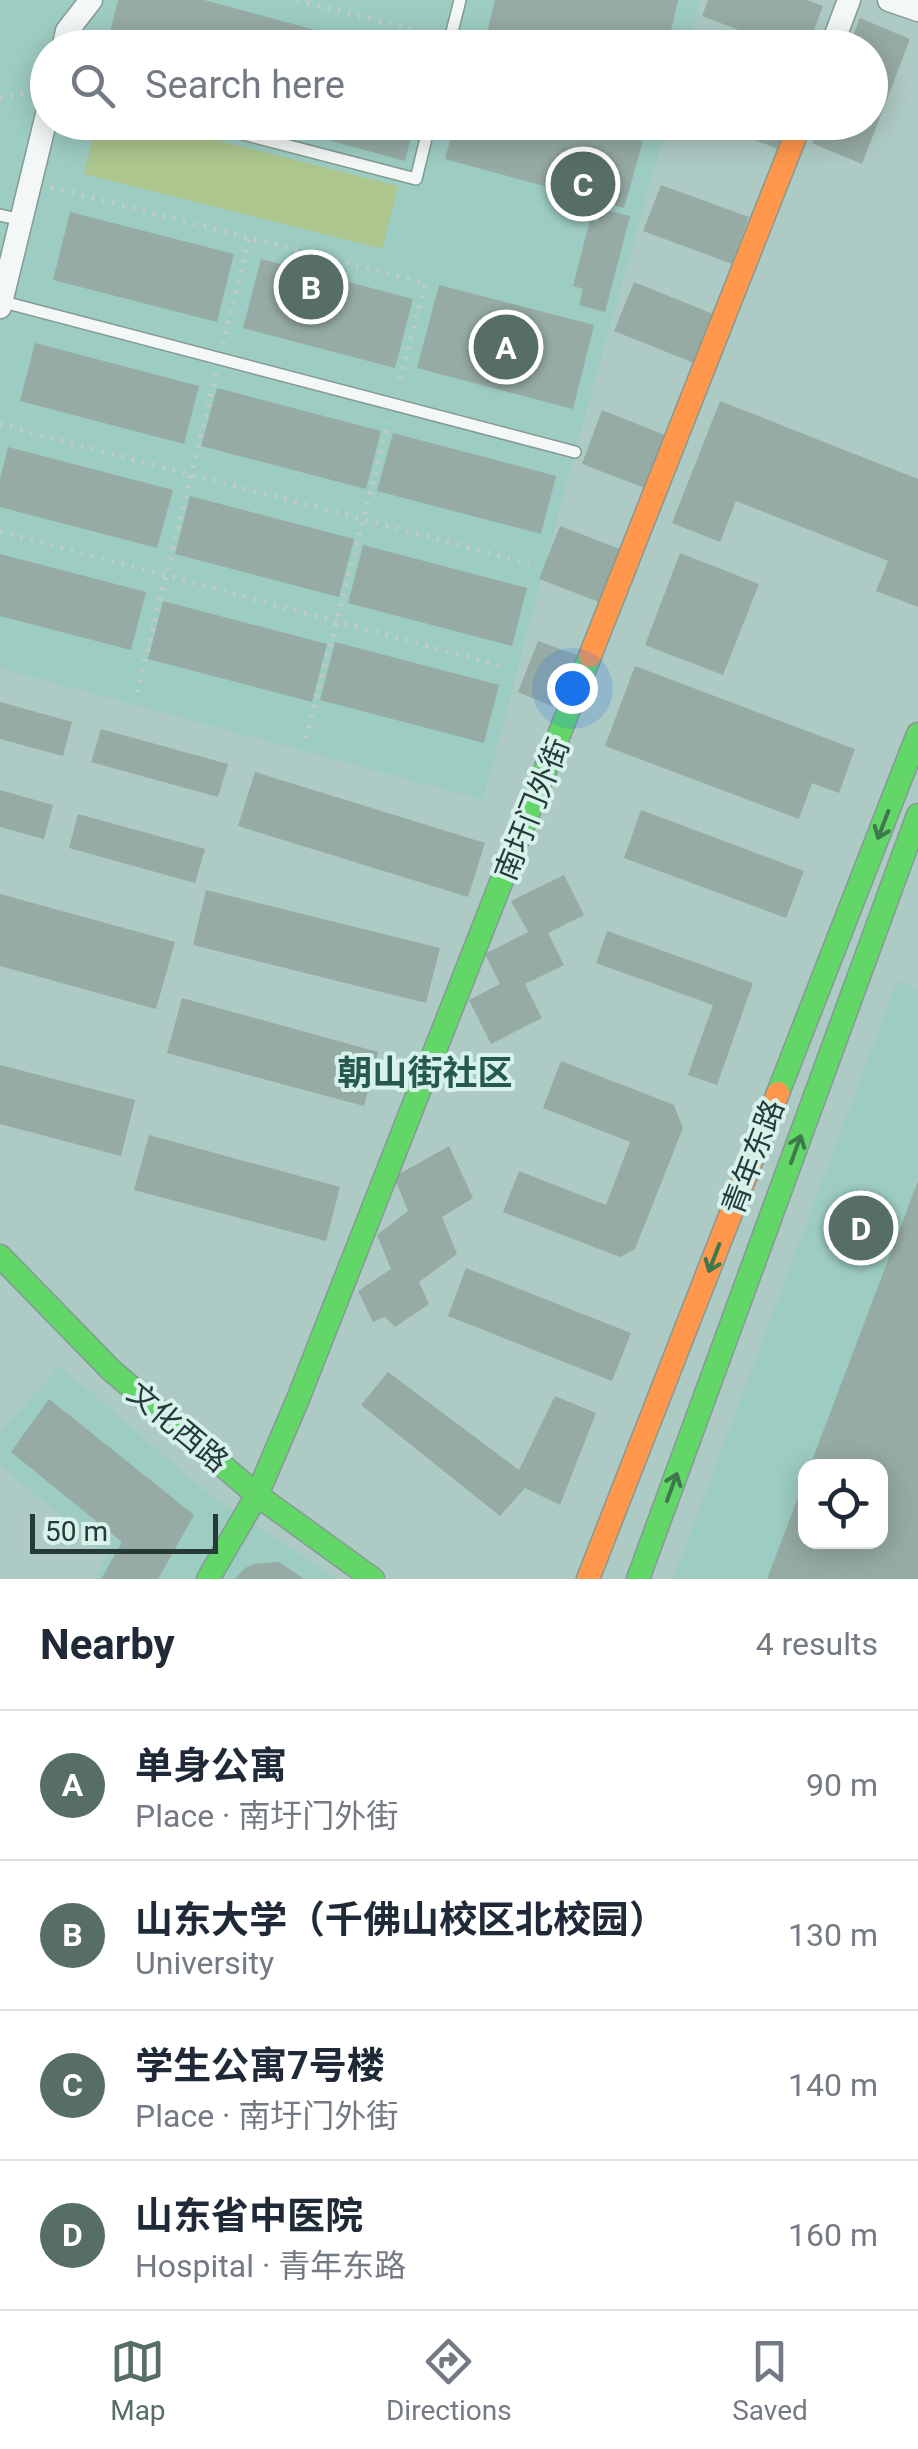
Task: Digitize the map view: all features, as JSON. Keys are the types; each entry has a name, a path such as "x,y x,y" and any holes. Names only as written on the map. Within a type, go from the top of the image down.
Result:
{"main road":[{"name":"南圩门外街","path":"208,1579 273,1462 795,140"},
{"name":"青年东路","path":"588,1579 918,734"},
{"name":"青年东路","path":"638,1579 918,815"},
{"name":"文化西路","path":"0,1256 111,1370 257,1494 373,1579"}],"street":[{"path":"67,30 91,0"},
{"path":"837,30 849,0"},
{"path":"889,0 918,10"},
{"path":"0,302 10,217 30,182 40,140"}],"lane":[{"path":"452,30 460,0"},
{"path":"265,140 416,180 426,140"},
{"path":"0,302 576,452"}],"path":[{"path":"297,0 401,30"},
{"path":"0,98 30,91"},
{"path":"30,182 425,283 306,738"},
{"path":"137,692 249,239"},
{"path":"0,424 529,564"},
{"path":"0,530 502,666"}],"shaded area":[{"path":"0,0 701,0 693,30 30,30 30,140 662,140 483,800 0,668"},
{"path":"897,981 918,989 918,1579 673,1579"},
{"path":"60,1366 204,1490 337,1579 94,1579 108,1555 0,1465 0,1432"}],"green space":[{"path":"93,140 215,140 398,186 382,249 84,174"}],"building":[{"path":"118,0 204,0 315,30 110,30"},
{"path":"495,0 678,0 671,30 488,30"},
{"path":"708,0 806,0 823,6 814,30 739,30 702,16"},
{"path":"860,18 910,39 888,96 888,30 855,30"},
{"path":"328,140 410,140 405,161"},
{"path":"450,140 643,141 624,208 445,159"},
{"path":"755,140 782,140 779,149"},
{"path":"813,140 871,140 862,164 812,143"},
{"path":"661,185 749,217 732,264 643,231"},
{"path":"601,209 630,216 605,312 579,305 583,289 573,286 590,220 598,222"},
{"path":"70,212 234,254 217,322 53,280"},
{"path":"261,259 413,299 395,368 243,328"},
{"path":"634,282 713,314 694,363 614,331"},
{"path":"439,285 594,325 573,409 417,368"},
{"path":"35,343 199,386 184,444 20,401"},
{"path":"217,388 381,431 366,489 201,446"},
{"path":"720,401 918,479 918,607 876,591 888,561 736,501 720,542 672,523"},
{"path":"602,410 670,437 650,490 582,464"},
{"path":"393,433 556,476 541,534 377,491"},
{"path":"8,447 173,490 157,548 0,507 0,480"},
{"path":"190,496 354,539 339,597 175,554"},
{"path":"560,526 628,552 607,605 539,579"},
{"path":"363,545 527,588 512,646 348,603"},
{"path":"680,553 759,584 723,675 645,645"},
{"path":"0,554 146,592 131,650 0,616"},
{"path":"163,601 327,644 312,702 148,659"},
{"path":"538,641 582,657 561,710 518,692"},
{"path":"335,642 499,685 484,743 320,700"},
{"path":"635,666 855,749 839,793 812,783 799,819 605,746"},
{"path":"0,702 72,722 63,756 0,739"},
{"path":"101,729 228,764 218,797 91,762"},
{"path":"255,772 485,843 468,897 238,826"},
{"path":"0,790 53,805 44,839 0,827"},
{"path":"641,810 804,871 786,918 624,858"},
{"path":"78,814 205,849 195,883 69,848"},
{"path":"564,875 584,915 548,933 564,965 525,984 542,1018 491,1044 469,1000 500,984 485,954 528,932 511,901"},
{"path":"206,890 440,948 426,1003 193,945"},
{"path":"0,894 175,942 156,1009 0,966"},
{"path":"607,931 753,983 717,1085 688,1075 713,1005 596,963"},
{"path":"182,998 378,1052 364,1106 167,1053"},
{"path":"561,1061 674,1105 683,1128 635,1249 620,1257 503,1212 519,1171 606,1205 630,1142 543,1108"},
{"path":"0,1065 135,1100 121,1156 0,1124"},
{"path":"149,1135 340,1187 326,1241 134,1190"},
{"path":"449,1146 473,1198 442,1217 457,1254 419,1282 429,1304 395,1327 385,1317 373,1322 358,1291 391,1269 377,1235 408,1211 394,1177"},
{"path":"918,1181 918,1579 767,1579 798,1497 798,1549 888,1549 888,1459 813,1459"},
{"path":"466,1268 631,1333 612,1381 448,1316"},
{"path":"388,1372 519,1470 555,1396 596,1413 560,1505 525,1488 500,1516 361,1405"},
{"path":"49,1399 194,1515 158,1579 101,1579 122,1542 11,1452"},
{"path":"279,1562 304,1579 235,1579 254,1564"}],"traffic: fast":[{"path":"208,1579 257,1495 298,1399 590,656"},
{"path":"778,1093 918,734"},
{"path":"638,1579 918,815"},
{"path":"0,1256 111,1370 257,1495 373,1579"}],"traffic: slow":[{"path":"590,656 794,140"},
{"path":"588,1579 778,1093"}],"place":[{"name":"学生公寓7号楼","path":"583,184"},
{"name":"山东大学（千佛山校区北校园）","path":"311,287"},
{"name":"单身公寓","path":"506,347"},
{"name":"山东省中医院","path":"861,1228"}],"district":[{"name":"朝山街社区","path":"425,1073"}]}
